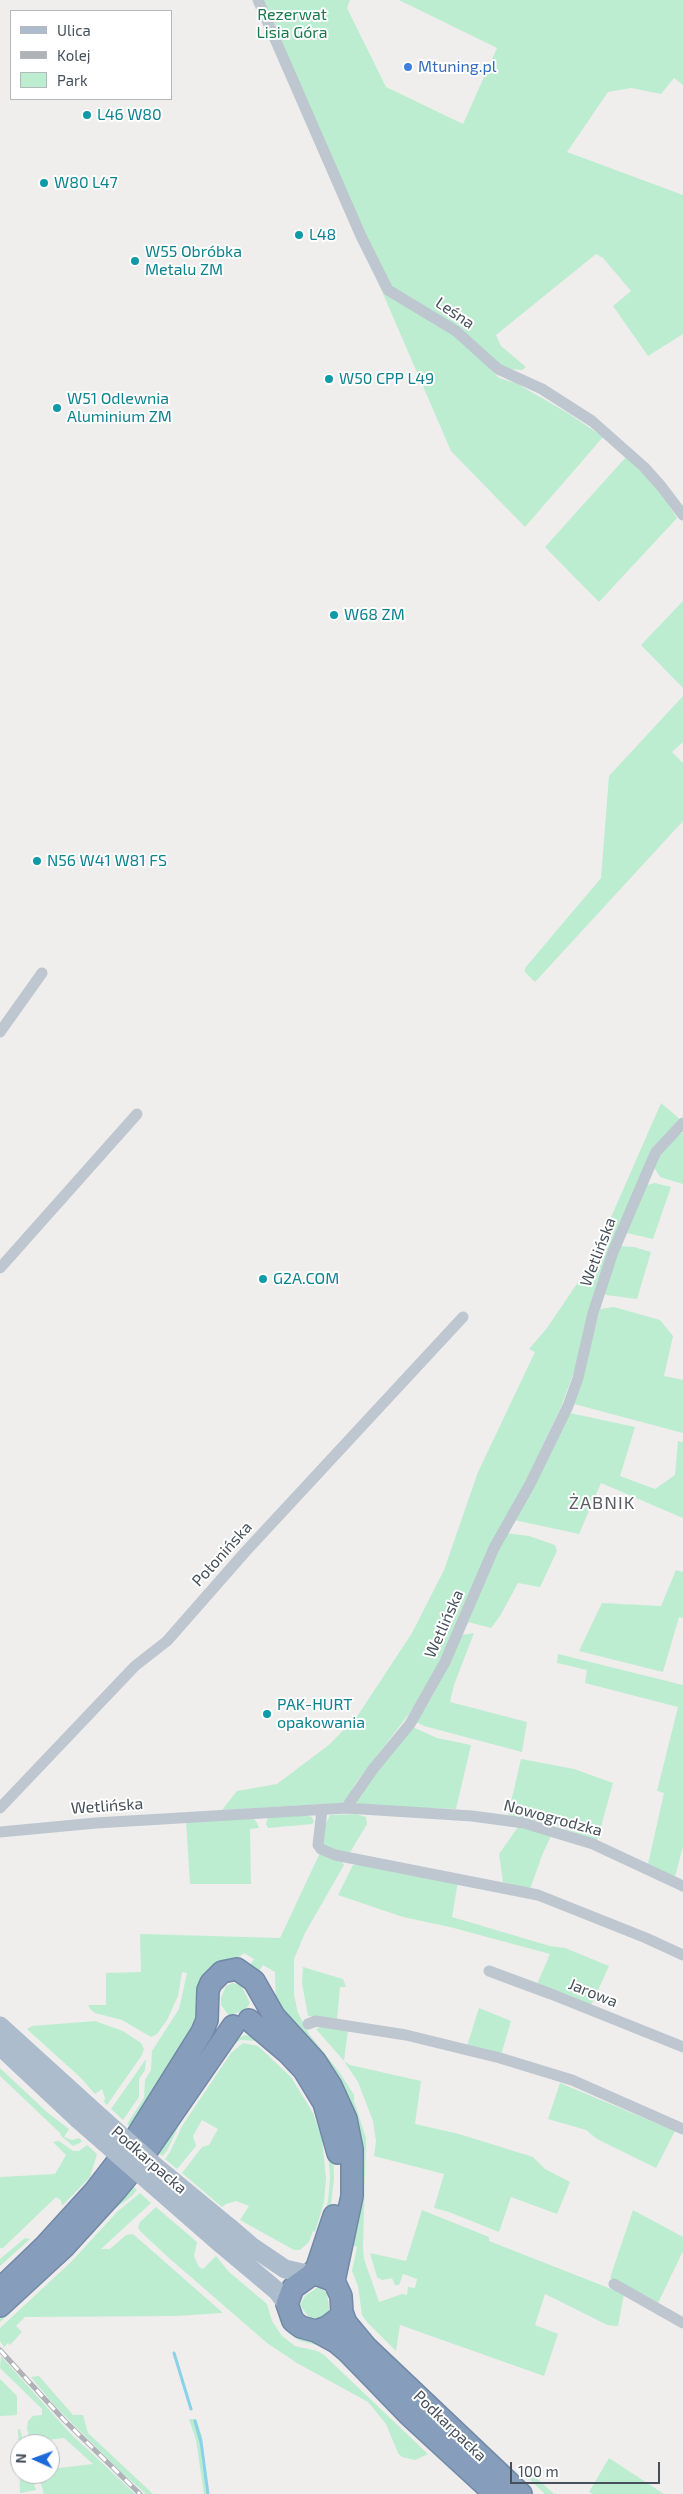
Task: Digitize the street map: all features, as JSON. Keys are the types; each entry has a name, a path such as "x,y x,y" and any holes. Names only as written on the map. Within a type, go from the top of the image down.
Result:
{"highway":[{"path":"0,2289 44,2247 95,2191 135,2139 202,2032 207,2020 208,2002 211,1983 216,1976 230,1969 237,1969 249,1975 274,2016 315,2061 332,2086 346,2119 352,2149 352,2196 334,2281 341,2296 342,2312 334,2323 316,2331 301,2327 293,2321 287,2304 294,2288 311,2276 320,2259 336,2210 339,2182 338,2151 333,2128 324,2103 304,2070 288,2053 241,2023 217,2017 208,2002"},
{"path":"0,2306 64,2247 116,2190 139,2162 241,2023 259,2011 263,2000"},
{"path":"311,2276 319,2275 334,2281"},
{"name":"Podkarpacka","path":"342,2312 346,2323 366,2347 520,2494"},
{"name":"Podkarpacka","path":"316,2331 336,2342 347,2352 409,2415 495,2494"}],"main road":[{"name":"Podkarpacka","path":"0,2026 83,2112"},
{"name":"Podkarpacka","path":"0,2046 83,2112 225,2236 287,2304"},
{"name":"Podkarpacka","path":"225,2236 250,2246 286,2268 311,2276"}],"street":[{"name":"Leśna","path":"258,0 361,236 388,290 456,331 498,369 542,389 592,421 644,467 683,516"},
{"path":"0,1030 42,973"},
{"path":"0,1268 137,1114"},
{"name":"Wetlińska","path":"0,1832 96,1823 346,1808 373,1769 410,1724 445,1662 494,1548 530,1484 568,1406 578,1378 596,1305 613,1252 651,1163 656,1152 683,1123"},
{"name":"Połonińska","path":"0,1808 135,1666 167,1640 246,1551 464,1317"},
{"name":"Nowogrodzka","path":"346,1808 472,1816 524,1823 593,1844 683,1886"},
{"path":"322,1810 318,1845 321,1849 335,1855 538,1895 646,1938 683,1955"},
{"name":"Jarowa","path":"489,1971 552,1994 683,2047"},
{"path":"308,2024 316,2021 406,2035 500,2058 572,2080 683,2129"},
{"path":"614,2284 683,2323"}],"green space":[{"name":"Rezerwat Lisia Góra","path":"256,0 350,0 347,8 386,87 463,124 497,48 399,0 683,0 683,85 674,78 661,94 631,88 608,92 567,152 683,195 683,334 648,356 613,306 631,291 603,258 596,254 496,335 501,346 526,367 522,370 508,369 481,360 499,378 516,383 571,415 603,437 525,527 451,451"},
{"path":"626,457 660,490 677,518 599,602 545,547"},
{"path":"683,601 683,688 641,645"},
{"path":"683,696 683,742 672,752 683,763 683,821 535,982 525,972 525,968 601,878 609,776"},
{"path":"661,1103 681,1120 652,1156 561,1407 434,1673 409,1714 342,1803 222,1810 237,1791 277,1784 330,1744 358,1715 412,1633 444,1570 478,1472 535,1352 529,1349 547,1328 591,1263"},
{"path":"683,1133 683,1184 660,1177 654,1167 657,1158 678,1135"},
{"path":"655,1183 671,1187 653,1239 627,1233 647,1185"},
{"path":"618,1246 634,1247 651,1252 637,1299 606,1295 604,1292"},
{"path":"614,1307 660,1320 673,1336 664,1376 683,1380 683,1433 574,1404 600,1309"},
{"path":"570,1413 635,1427 620,1476 655,1489 675,1475 678,1441 683,1442 683,1518 601,1483 579,1534 514,1520"},
{"path":"506,1533 529,1536 555,1545 557,1551 540,1587 518,1583 500,1616 491,1628 468,1622"},
{"path":"676,1570 683,1572 683,1618 679,1617 663,1672 579,1651 602,1603 661,1606"},
{"path":"474,1633 454,1685 450,1702 527,1722 522,1752 424,1726 416,1722 433,1695 462,1635"},
{"path":"558,1654 683,1685 683,1846 675,1877 648,1864 664,1793 657,1791 678,1707 585,1683 587,1670 557,1663"},
{"path":"415,1728 437,1738 471,1745 456,1809 361,1806 356,1802 356,1799 410,1729"},
{"path":"521,1759 574,1769 613,1783 597,1841 557,1826 508,1815"},
{"path":"303,1814 312,1817 314,1822 312,1824 268,1828 266,1824 268,1817"},
{"path":"356,1814 366,1817 367,1824 349,1854 331,1851 321,1842 325,1825 330,1815"},
{"path":"251,1817 256,1821 259,1828 250,1829 251,1884 190,1884 186,1821"},
{"path":"518,1827 552,1834 530,1889 503,1882 499,1854"},
{"path":"320,1853 342,1862 344,1865 305,1933 294,1959 294,1995 298,2013 309,2034 340,2073 354,2095 354,2101 366,2138 363,2247 364,2259 379,2302 402,2294 407,2295 408,2287 415,2288 417,2279 403,2274 399,2285 395,2285 392,2278 382,2280 377,2277 370,2253 406,2261 422,2210 489,2237 489,2241 624,2294 618,2326 607,2325 545,2294 535,2325 558,2334 544,2376 400,2325 396,2351 362,2315 358,2286 352,2271 357,2247 347,2243 358,2203 276,2004 275,1972 263,1965 259,1971 250,1965 254,1959 244,1953 236,1959 133,2130 127,2124 144,2098 145,2080 151,2070 152,2051 179,2009 187,1973 182,1972 178,1996 167,2020 157,2034 151,2037 122,2020 95,2013 90,2009 88,2005 106,2005 106,1973 141,1972 140,1934 280,1938"},
{"path":"360,1864 458,1881 452,1917 550,1946 565,1948 609,1966 591,2006 537,1984 550,1954 450,1927 403,1917 338,1895 353,1865"},
{"path":"303,1967 343,1979 346,1987 340,1987 337,2020 308,2016 302,1983"},
{"path":"233,1983 241,1985 250,2003 246,2009 229,2016 221,2005 221,1998 226,1986"},
{"path":"479,2008 511,2021 501,2055 467,2046"},
{"path":"95,2021 123,2031 141,2043 144,2049 142,2055 107,2105 104,2102 105,2098 102,2089 95,2094 81,2078 27,2029 32,2026"},
{"path":"322,2026 348,2030 344,2061 316,2029"},
{"path":"245,2035 263,2039 294,2067 309,2088 324,2118 333,2151 334,2179 331,2205 323,2235 318,2233 328,2201 330,2178 328,2149 322,2128 313,2104 299,2081 279,2059 257,2041 240,2040 233,2045 179,2125 167,2151 162,2156 155,2149 230,2042"},
{"path":"243,2043 258,2046 291,2077 313,2113 322,2139 326,2178 324,2202 315,2232 313,2231 309,2242 300,2250 294,2250 240,2220 249,2206 236,2201 222,2207 182,2173 202,2147 209,2145 218,2129 202,2120 193,2136 196,2146 177,2169 165,2159 182,2126 231,2053"},
{"path":"146,2059 145,2070 139,2079 139,2097 123,2120 111,2109"},
{"path":"344,2061 350,2065 421,2081 415,2124 459,2134 533,2157 545,2169 570,2182 557,2214 511,2197 499,2232 434,2208 444,2174 374,2156 376,2141 373,2121 358,2082"},
{"path":"0,2068 48,2113 69,2129 64,2137 72,2140 79,2138 82,2141 73,2146 61,2136 0,2076"},
{"path":"560,2083 675,2131 656,2168 597,2139 586,2130 548,2119"},
{"path":"59,2141 73,2151 79,2151 87,2145 97,2154 90,2177 62,2206 61,2200 56,2197 3,2248 0,2248 0,2177 55,2174 66,2155 53,2142"},
{"path":"129,2183 137,2190 132,2196 112,2211 93,2233 0,2322 0,2316"},
{"path":"140,2193 151,2203 101,2249 110,2249 126,2235 133,2234 223,2313 176,2316 25,2317 16,2326 22,2332 10,2345 8,2343 4,2347 0,2341 0,2328 72,2261 117,2212"},
{"path":"156,2207 197,2242 194,2256 199,2267 203,2269 216,2256 228,2271 267,2304 272,2321 282,2336 295,2346 317,2351 324,2355 428,2454 415,2460 402,2457 398,2453 386,2424 368,2402 297,2363 267,2343 169,2258 138,2227 140,2222"},
{"path":"633,2210 683,2237 683,2251 658,2303 610,2278"},
{"path":"25,2238 30,2239 0,2266 0,2259"},
{"path":"318,2287 327,2293 330,2315 318,2319 308,2316 300,2305 305,2296"},
{"path":"275,2303 315,2341 331,2348 408,2428 325,2347 300,2341 288,2333 280,2322"},
{"path":"1,2356 69,2432 135,2494 44,2494 41,2484 60,2484 60,2468 93,2464 64,2438 60,2438 60,2434 29,2434 28,2421 33,2416 42,2415 42,2409 0,2368"},
{"path":"39,2376 73,2415 83,2415 88,2433 153,2494 146,2494 120,2471 54,2405 31,2377"},
{"path":"0,2379 17,2396 17,2415 0,2416"},
{"path":"189,2419 196,2419 202,2436 208,2494 204,2494 196,2440"},
{"path":"609,2458 664,2494 593,2494 589,2492"},
{"path":"517,2467 530,2472 554,2494 545,2494"},
{"path":"20,2484 34,2484 36,2490 20,2493"}],"waterway":[{"path":"174,2353 191,2409"},
{"path":"195,2421 201,2442 208,2494"}],"railway":[{"path":"0,2350 64,2420 140,2494"}],"place":[{"name":"Mtuning.pl","path":"408,67"},
{"name":"L46 W80","path":"87,115"},
{"name":"W80 L47","path":"44,183"},
{"name":"L48","path":"299,235"},
{"name":"W55 Obróbka Metalu ZM","path":"135,261"},
{"name":"W50 CPP L49","path":"329,379"},
{"name":"W51 Odlewnia Aluminium ZM","path":"57,408"},
{"name":"W68 ZM","path":"334,615"},
{"name":"N56 W41 W81 FS","path":"37,861"},
{"name":"G2A.COM","path":"263,1279"},
{"name":"PAK-HURT opakowania","path":"267,1714"}],"district":[{"name":"ŻABNIK","path":"602,1503"}]}
